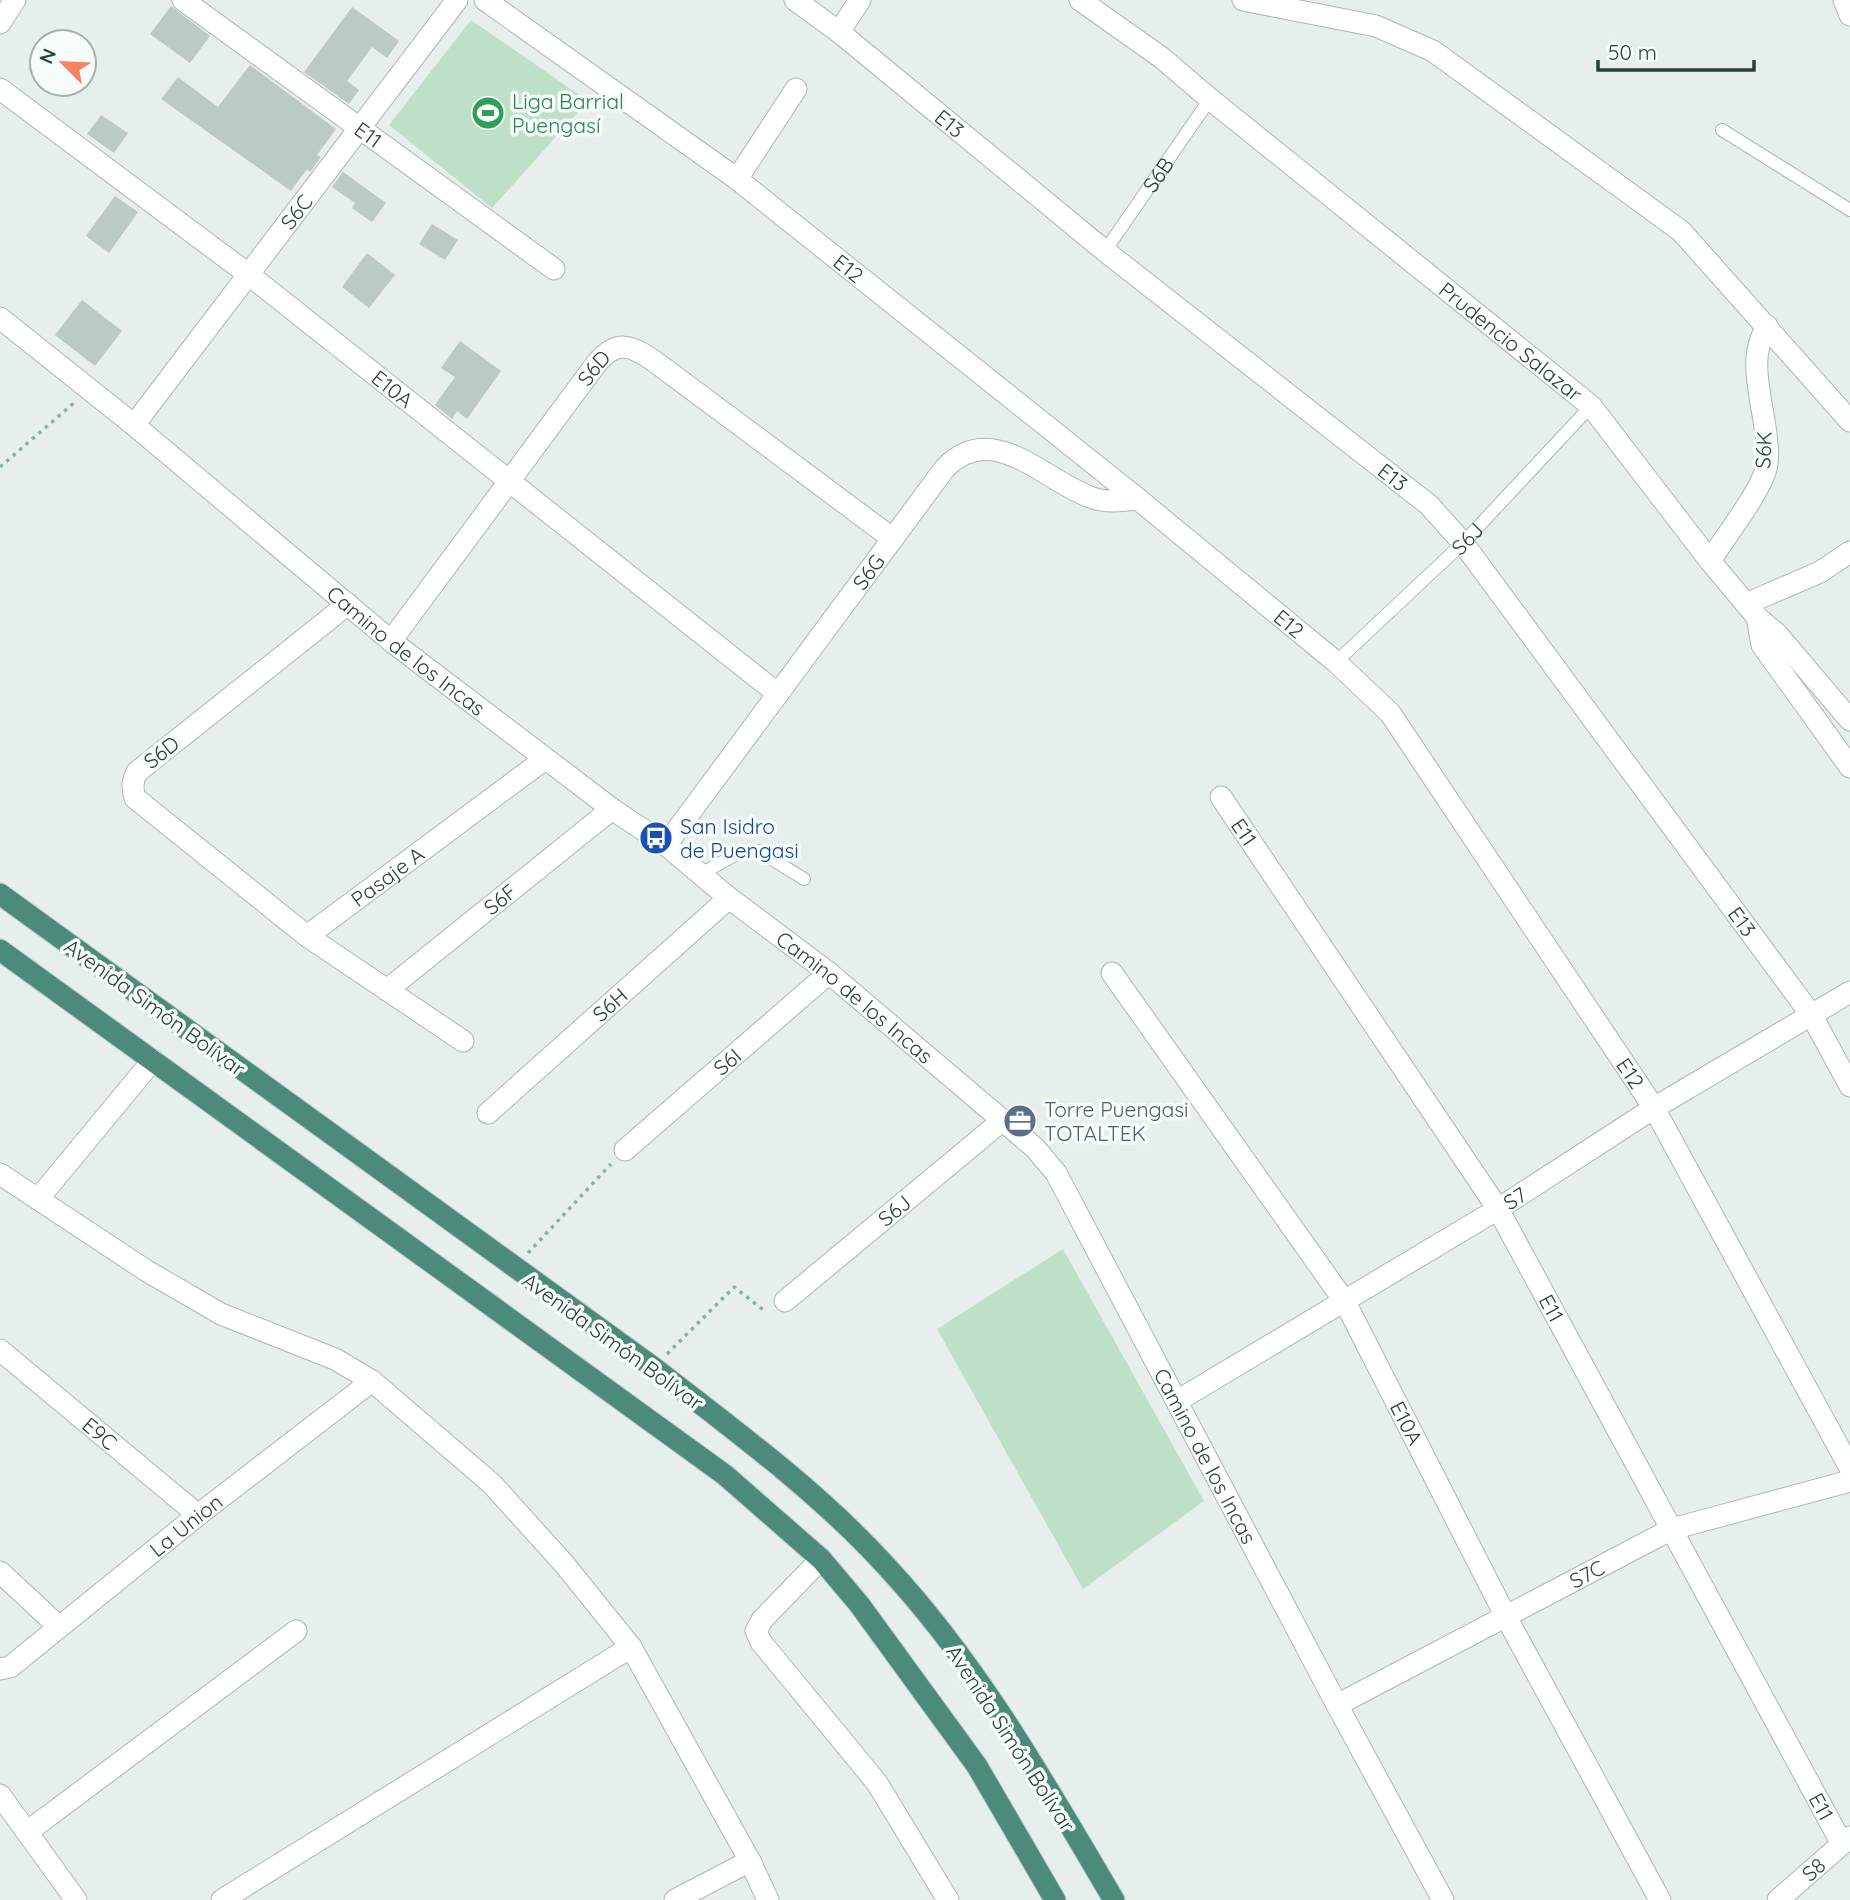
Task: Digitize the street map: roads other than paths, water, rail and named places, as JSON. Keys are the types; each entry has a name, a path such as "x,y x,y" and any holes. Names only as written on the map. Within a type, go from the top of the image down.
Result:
{"highway":[{"name":"Avenida Simón Bolívar","path":"0,894 514,1269 653,1367 822,1502 888,1567 965,1662 1032,1761 1114,1900"},
{"name":"Avenida Simón Bolívar","path":"0,950 725,1475 821,1559 859,1604 977,1766 1055,1900"}],"street":[{"path":"0,23 15,0"},
{"name":"E11","path":"183,0 554,269"},
{"name":"S6C","path":"134,425 457,0"},
{"name":"E12","path":"485,0 737,179 1138,499 1336,662 1390,713 1654,1108 1850,1468"},
{"name":"E13","path":"795,0 839,32 1105,251 1429,505 1463,543 1812,1016 1850,1086"},
{"path":"839,32 860,0"},
{"name":"Prudencio Salazar","path":"1080,0 1162,58 1209,99 1591,406 1751,611 1762,645 1850,767"},
{"path":"1242,0 1376,26 1433,51 1681,231 1850,421"},
{"path":"1844,0 1850,15"},
{"name":"E10A","path":"0,89 248,274 778,694"},
{"path":"737,179 796,89"},
{"name":"Camino de los Incas","path":"0,318 134,425 391,641 612,809 666,845 729,898 829,973 1035,1147 1056,1173 1443,1900"},
{"name":"S6K","path":"1710,561 1760,484 1767,466 1757,365 1758,347 1767,326"},
{"name":"S6D","path":"391,641 605,354 622,346 654,361 893,539"},
{"name":"S6G","path":"666,845 946,468 957,457 975,449 1007,452 1087,496 1113,502 1138,499"},
{"path":"1850,552 1751,611 1777,634 1850,720"},
{"name":"S6D","path":"307,936 135,798 132,781 137,772 348,604"},
{"name":"Pasaje A","path":"307,936 545,759"},
{"name":"E11","path":"1221,797 1499,1209 1672,1529 1846,1840"},
{"name":"S6F","path":"387,990 612,809"},
{"name":"S6H","path":"488,1112 729,898"},
{"path":"307,936 463,1041"},
{"name":"S6I","path":"625,1150 829,973"},
{"name":"E10A","path":"1112,973 1345,1302 1505,1615 1660,1900"},
{"name":"S7","path":"1177,1401 1499,1209 1654,1108 1850,992"},
{"path":"38,1199 153,1060"},
{"name":"S6J","path":"785,1301 1003,1120"},
{"path":"0,1174 147,1270 221,1314 335,1359 372,1381 492,1484 565,1565 631,1647 750,1861 768,1900"},
{"name":"E9C","path":"0,1350 198,1515"},
{"name":"La Union","path":"0,1669 10,1667 198,1515 372,1381"},
{"name":"S7C","path":"1337,1705 1672,1529 1850,1481"},
{"path":"821,1559 762,1620 756,1631 761,1642 877,1783 948,1900"},
{"path":"0,1572 58,1626"},
{"path":"27,1832 296,1631"},
{"path":"222,1900 631,1647"},
{"path":"0,1795 76,1900"},
{"name":"S8","path":"1778,1900 1846,1840"},
{"path":"675,1900 750,1861"}],"lane":[{"name":"S6B","path":"1105,251 1209,99"},
{"path":"1722,130 1850,210"},
{"name":"S6J","path":"1336,662 1463,543 1591,406"},
{"path":"701,874 740,852 759,851 804,879"}],"place":[{"name":"Liga Barrial Puengasí","path":"488,113"},
{"name":"San Isidro de Puengasi","path":"656,838"},
{"name":"Torre Puengasi TOTALTEK","path":"1020,1121"}]}
